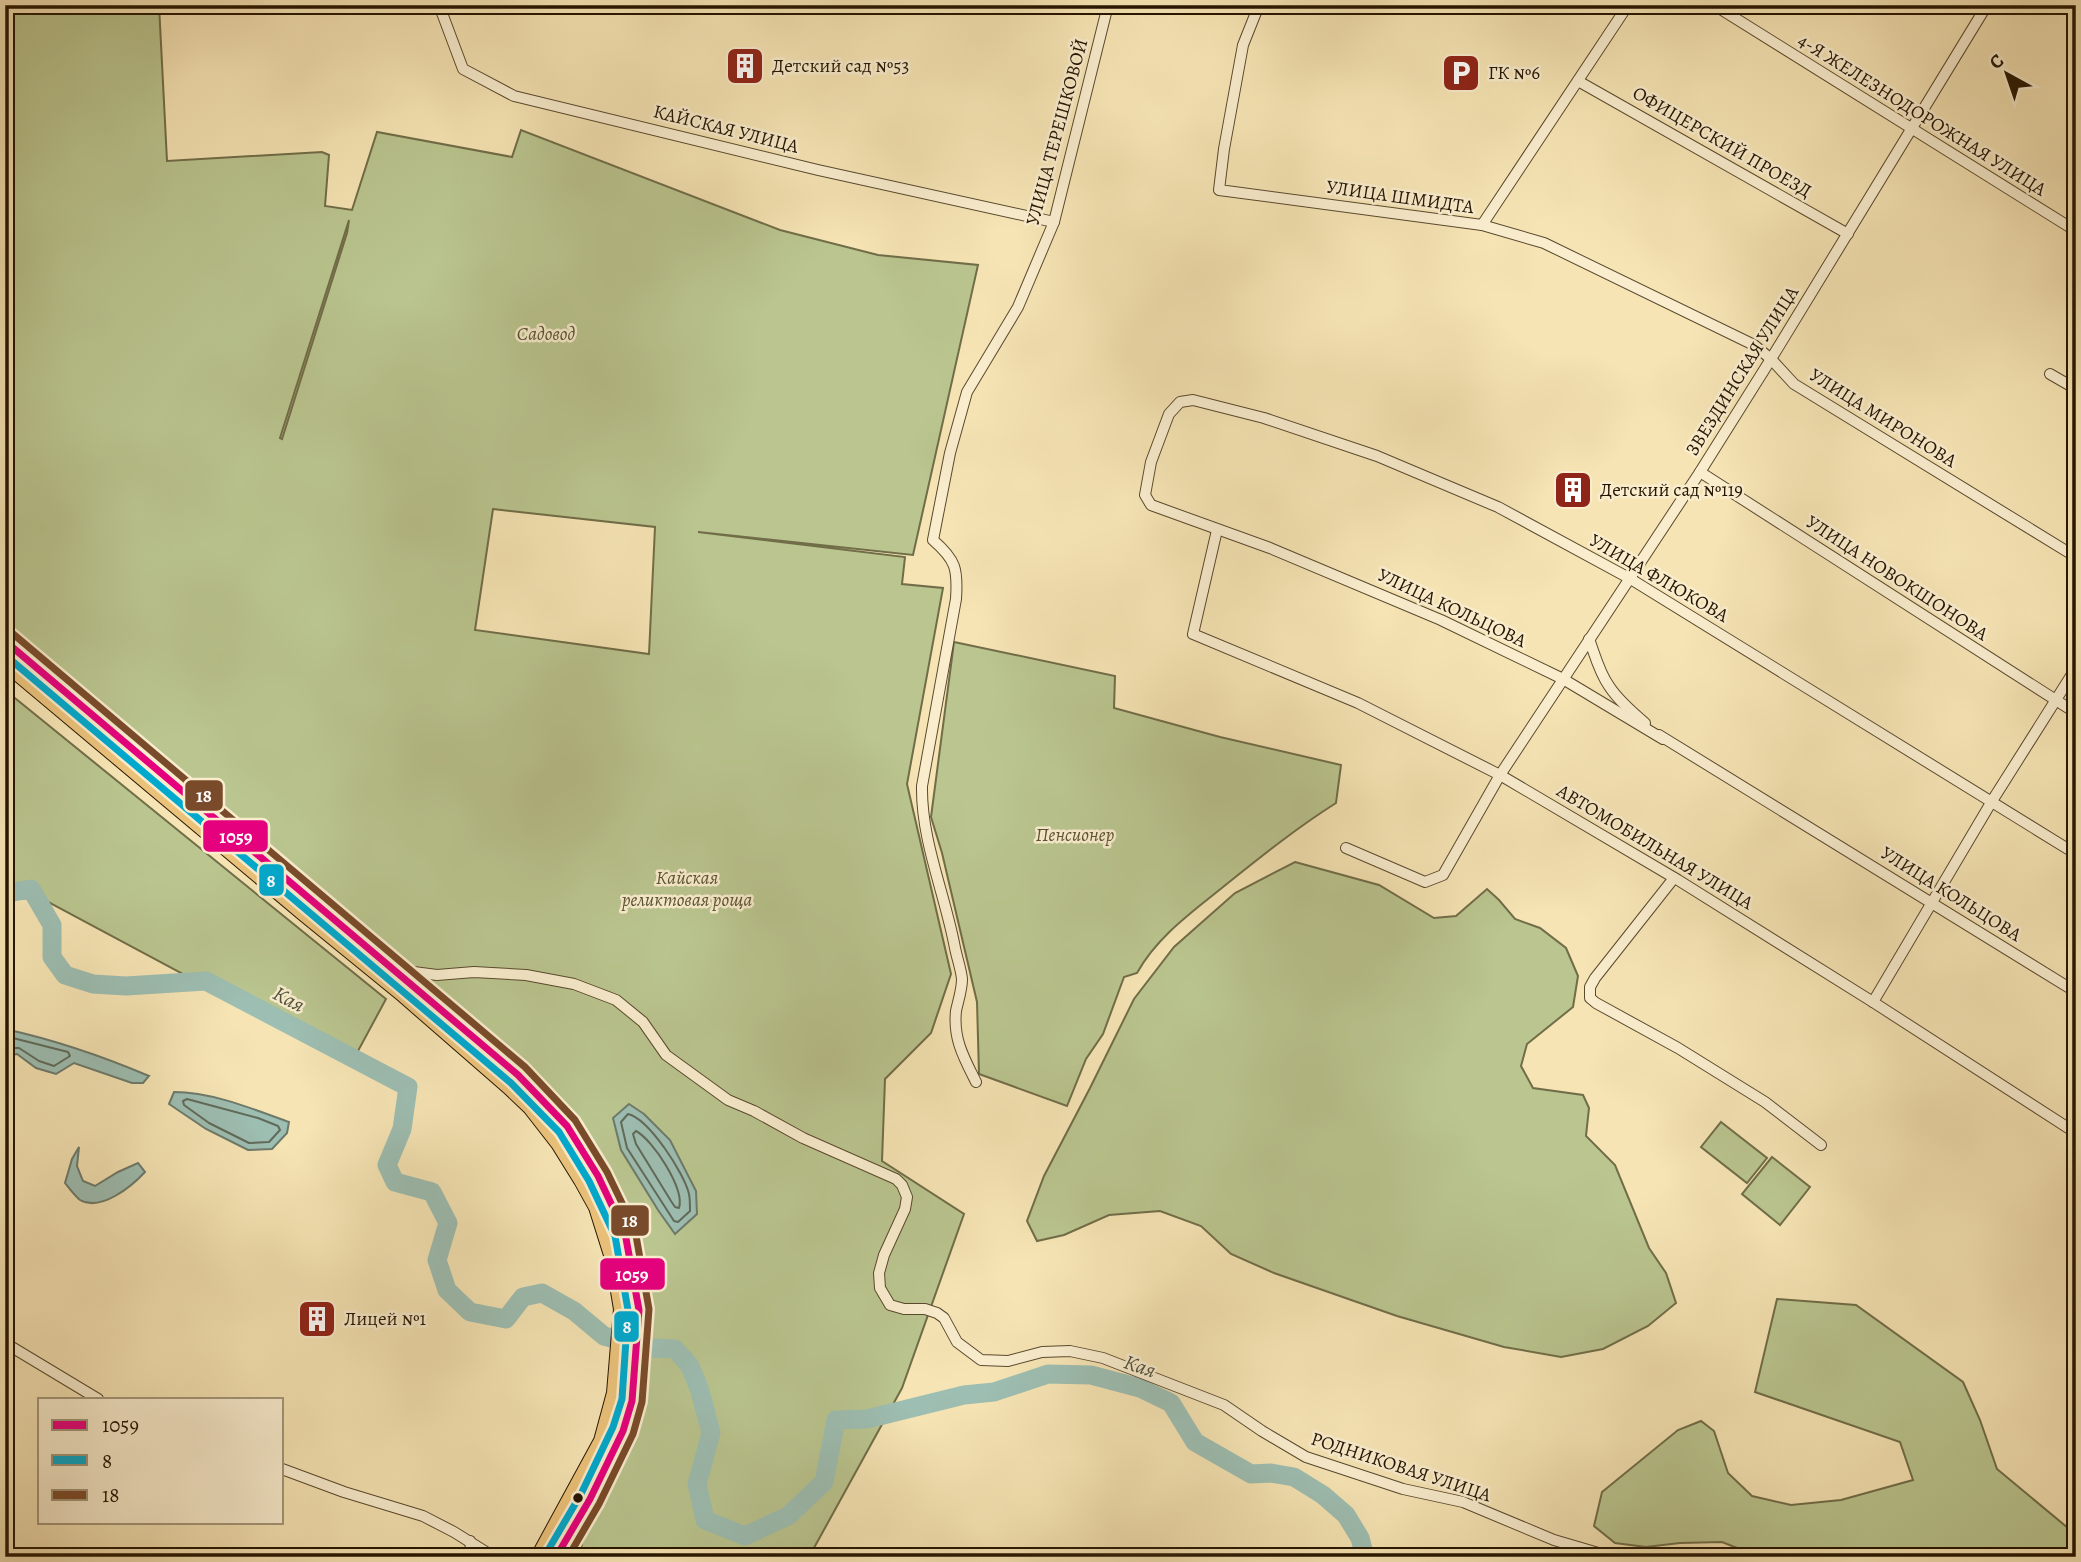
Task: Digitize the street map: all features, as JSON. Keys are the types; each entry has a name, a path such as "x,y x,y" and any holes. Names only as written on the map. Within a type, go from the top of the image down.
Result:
{"main road":[{"path":"5,641 518,1075 567,1126 598,1176 625,1233 636,1287 639,1310 632,1401 622,1431 590,1500 556,1557"},
{"path":"5,662 401,992 517,1094 531,1107 558,1143 592,1198 604,1225 614,1261 622,1309 615,1393 602,1441 539,1557"}],"street":[{"name":"КАЙСКАЯ УЛИЦА","path":"439,5 463,69 514,96 818,170 1054,222"},
{"name":"УЛИЦА ТЕРЕШКОВОЙ","path":"976,1082 960,1050 955,1033 962,980 921,806 922,786 956,599 957,577 952,559 933,540 950,453 967,392 1018,307 1054,222 1108,5"},
{"name":"УЛИЦА ШМИДТА","path":"1259,5 1243,45 1219,190 1482,225 1628,5"},
{"name":"4-Я ЖЕЛЕЗНОДОРОЖНАЯ УЛИЦА","path":"1714,5 2076,232"},
{"name":"ЗВЕЗДИНСКАЯ УЛИЦА","path":"1346,848 1425,882 1443,875 1500,775 1700,472 1987,5"},
{"path":"2065,5 2076,12"},
{"name":"ОФИЦЕРСКИЙ ПРОЕЗД","path":"1578,80 1848,234"},
{"name":"УЛИЦА МИРОНОВА","path":"1482,225 1544,243 1754,345 1794,384 2076,557"},
{"path":"2050,374 2076,389"},
{"name":"УЛИЦА КОЛЬЦОВА","path":"1193,400 1180,402 1170,414 1151,462 1145,495 1151,505 1270,548 1441,620 1563,679 2076,992"},
{"name":"УЛИЦА ФЛЮКОВА","path":"1193,400 1264,418 1377,456 1498,507 1629,578 2076,854"},
{"name":"УЛИЦА НОВОКШОНОВА","path":"1700,472 2076,713"},
{"name":"АВТОМОБИЛЬНАЯ УЛИЦА","path":"1217,530 1193,634 1358,702 1500,775 1674,878 2076,1133"},
{"name":"УЛИЦА КОЛЬЦОВА","path":"1589,639 1608,686 1629,710 1663,739"},
{"path":"1873,1002 1992,801 2076,668"},
{"path":"1674,878 1595,978 1590,987 1590,998 1766,1102 1821,1145"},
{"name":"РОДНИКОВАЯ УЛИЦА","path":"394,969 437,975 474,972 526,975 574,984 616,1000 643,1022 666,1055 728,1100 803,1138 896,1179 907,1197 905,1209 884,1255 879,1272 880,1288 890,1304 904,1309 925,1309 937,1313 944,1318 957,1342 981,1360 1008,1361 1042,1352 1070,1350 1103,1358 1224,1405 1306,1457 1403,1489 1463,1502 1554,1540 1612,1557"},
{"path":"5,1343 95,1398"},
{"path":"284,1470 344,1492 423,1516 494,1557"},
{"path":"470,1541 472,1557"}],"green space":[{"name":"Кайская реликтовая роща","path":"5,5 159,5 167,161 322,152 329,155 325,206 352,210 377,132 512,157 521,130 780,230 878,255 978,265 913,555 698,532 905,557 902,584 943,588 907,784 951,974 931,1033 885,1079 882,1161 964,1214 902,1388 809,1557 586,1557 581,1549 582,1543 635,1416 648,1348 646,1294 636,1238 613,1179 578,1124 524,1064 5,625","holes":["349,220 347,233 282,439 280,438","493,509 655,527 649,654 475,630"]},
{"name":"Пенсионер","path":"954,642 1115,676 1114,708 1220,737 1341,765 1336,803 1190,913 1155,947 1137,973 1124,977 1103,1034 1086,1059 1067,1106 979,1074 977,1002 931,817"},
{"path":"5,690 386,999 351,1064 5,879"},
{"path":"1295,862 1379,885 1434,918 1456,916 1487,889 1515,919 1540,928 1566,948 1578,976 1573,1007 1527,1044 1521,1066 1533,1088 1583,1095 1589,1108 1586,1136 1615,1165 1649,1248 1666,1273 1676,1303 1648,1326 1603,1349 1561,1357 1504,1347 1397,1316 1274,1273 1231,1254 1201,1226 1160,1211 1109,1215 1064,1235 1037,1241 1027,1221 1044,1176 1134,999 1174,947 1235,893"},
{"path":"1721,1122 1767,1158 1747,1183 1701,1147"},
{"path":"1772,1157 1810,1187 1780,1225 1742,1194"},
{"path":"1777,1299 1856,1305 1963,1382 1997,1469 2074,1533 2076,1557 1760,1557 1722,1542 1646,1547 1615,1543 1594,1526 1602,1492 1678,1430 1701,1421 1714,1431 1728,1473 1752,1496 1791,1505 1841,1500 1913,1480 1900,1442 1755,1392"}],"water":[{"path":"5,1029 78,1049 149,1076 143,1083 132,1083 74,1063 56,1074 36,1068 17,1054 5,1056"},
{"path":"174,1092 218,1098 289,1122 287,1133 272,1149 248,1150 206,1129 169,1104"},
{"path":"629,1104 644,1114 670,1140 696,1191 697,1214 675,1234 621,1150 613,1118"},
{"path":"79,1147 77,1166 83,1181 95,1186 138,1163 145,1172 124,1190 106,1200 88,1203 80,1200 65,1183 72,1159"}],"waterway":[{"name":"Кая","path":"5,897 7,893 31,889 52,925 52,957 65,975 93,984 126,986 206,981 408,1087 402,1129 387,1165 395,1182 432,1192 448,1223 437,1260 447,1290 470,1312 506,1319 523,1297 542,1293 574,1311 604,1336 648,1348 675,1349 690,1366 711,1433 697,1484 705,1520 745,1536 788,1516 824,1482 836,1420 867,1419 964,1395 994,1392 1048,1374 1091,1375 1140,1388 1171,1403 1195,1442 1251,1474 1271,1473 1294,1477 1323,1495 1346,1515 1360,1538 1365,1557"}],"transit line":[{"name":"18","path":"12,633 525,1067 575,1120 607,1172 635,1230 649,1309 642,1402 633,1434 599,1504 568,1557"},
{"name":"1059","path":"5,641 518,1075 567,1126 598,1176 625,1233 639,1310 632,1401 623,1431 590,1499 556,1557"},
{"name":"8","path":"5,655 511,1083 559,1132 589,1181 615,1236 628,1310 622,1399 613,1427 581,1494 547,1552"}],"place":[{"name":"Детский сад №53","path":"745,66"},
{"name":"ГК №6","path":"1461,73"},
{"name":"Детский сад №119","path":"1573,490"},
{"name":"Лицей №1","path":"317,1319"}],"park label":[{"name":"Садовод","path":"546,334"}]}
